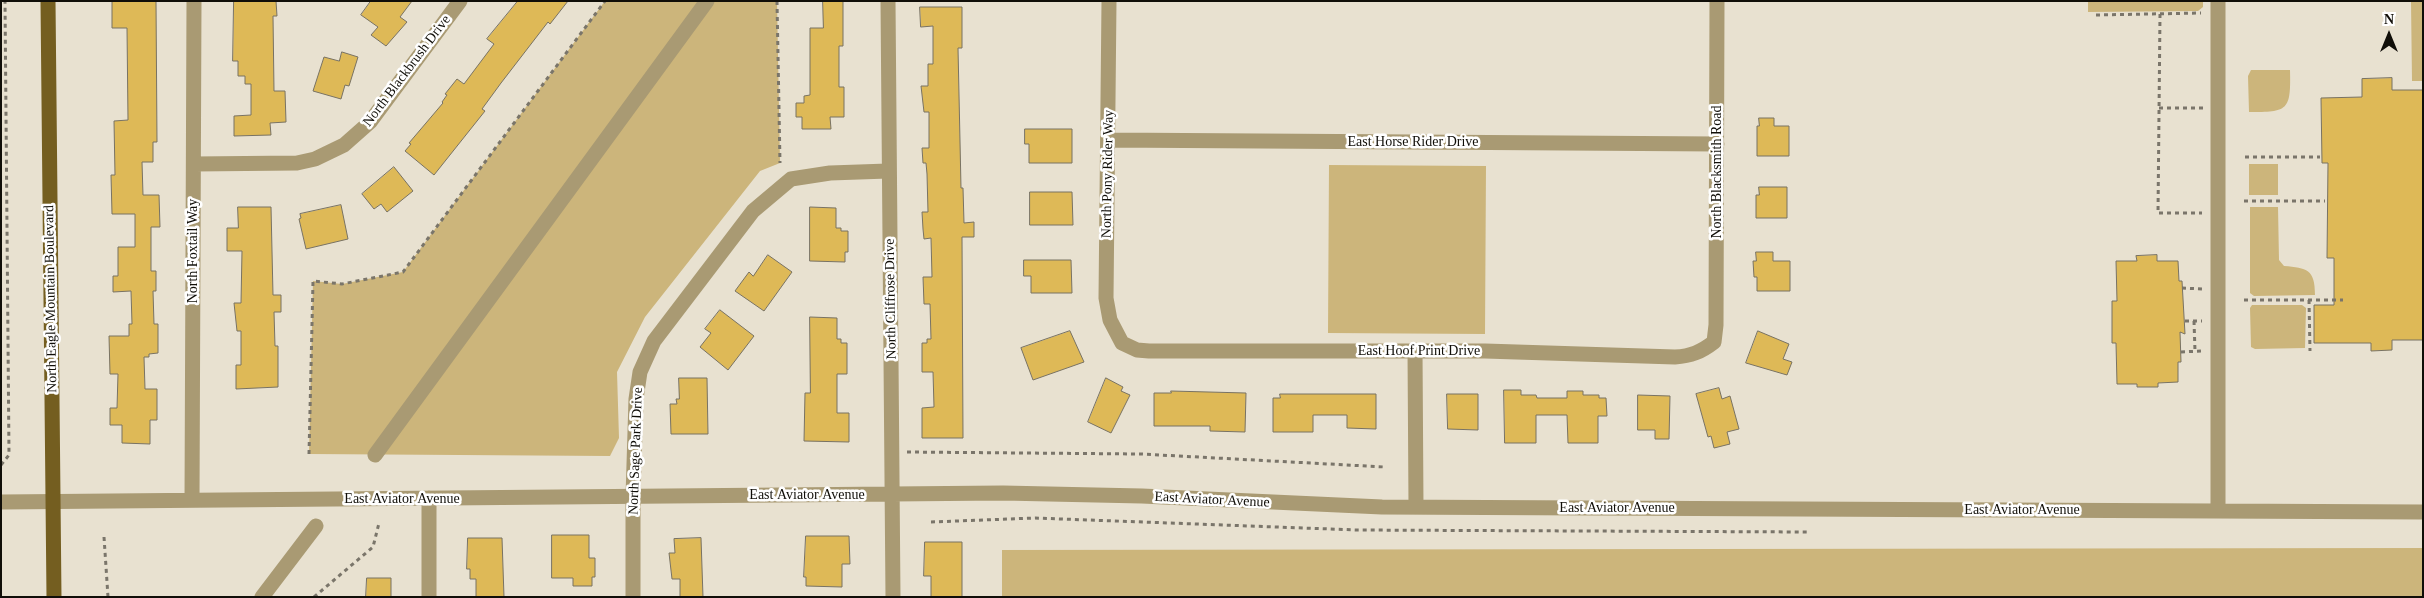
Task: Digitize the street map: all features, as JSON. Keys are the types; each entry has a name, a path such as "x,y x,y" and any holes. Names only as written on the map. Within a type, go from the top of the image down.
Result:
{"main road":[{"name":"North Eagle Mountain Boulevard","path":"48,1 54,597"}],"street":[{"name":"North Foxtail Way","path":"192,500 194,1"},
{"name":"North Blackbrush Drive","path":"194,164 297,163 315,160 330,153 358,134 370,122 460,1"},
{"path":"375,455 707,1"},
{"name":"North Cliffrose Drive","path":"888,1 893,597"},
{"name":"North Pony Rider Way","path":"1109,1 1106,298 1110,320 1122,343"},
{"name":"North Blacksmith Road","path":"1714,342 1717,310 1717,1"},
{"path":"2218,1 2218,511"},
{"name":"East Horse Rider Drive","path":"1108,140 1717,144"},
{"name":"North Sage Park Drive","path":"633,597 633,497 638,381 654,341 753,211 791,179 830,174 888,171"},
{"name":"East Hoof Print Drive","path":"1122,343 1137,350 1149,351 1415,350 1687,356 1703,350 1714,342"},
{"path":"1415,350 1416,507"},
{"name":"East Aviator Avenue","path":"1,502 893,494 1088,495 1416,507 2423,512"},
{"path":"429,498 430,597"},
{"path":"262,597 316,526"}],"path":[{"path":"1,465 9,456 5,1"},
{"path":"310,454 313,281 342,284 403,272 605,1"},
{"path":"778,1 780,163"},
{"path":"2096,15 2201,13"},
{"path":"2160,14 2158,213 2205,213"},
{"path":"2159,108 2205,108"},
{"path":"2245,157 2320,157"},
{"path":"2244,201 2326,201"},
{"path":"2182,288 2202,288"},
{"path":"2244,300 2343,300"},
{"path":"2309,300 2310,351"},
{"path":"2185,321 2203,321"},
{"path":"2194,321 2195,351"},
{"path":"2181,352 2203,351"},
{"path":"906,452 1141,454 1384,468"},
{"path":"931,522 1035,518 1357,530 1809,532"},
{"path":"314,597 373,547 378,523"},
{"path":"104,537 108,597"}],"shaded area":[{"path":"605,1 777,1 780,163 760,171 645,317 617,372 619,438 610,456 309,454 313,281 342,284 403,272"},
{"path":"2088,1 2203,1 2203,7 2198,11 2088,12"},
{"path":"2411,1 2423,1 2423,81 2412,81"},
{"path":"2251,70 2290,70 2290,94 2284,106 2279,110 2249,112 2248,76"},
{"path":"2249,164 2278,164 2278,195 2249,195"},
{"path":"1329,165 1486,166 1485,334 1328,333"},
{"path":"2250,207 2278,207 2279,260 2284,266 2304,269 2308,272 2315,286 2315,295 2254,296 2250,293"},
{"path":"2252,305 2302,305 2306,308 2305,348 2255,349 2251,347 2250,308"},
{"path":"2423,548 2423,597 1002,597 1002,550"}],"building":[{"path":"156,1 157,142 153,142 153,162 142,162 143,195 159,195 160,227 151,227 151,271 156,271 156,291 153,291 154,324 158,324 158,353 149,354 149,357 144,357 145,389 157,389 157,420 150,420 150,444 122,443 122,425 110,425 110,408 117,408 118,374 110,374 109,336 129,336 129,324 132,324 131,291 113,292 113,276 118,276 118,247 135,247 135,214 112,214 111,175 115,175 114,121 128,120 127,28 112,28 112,2"},
{"path":"234,1 276,1 277,16 273,16 274,91 285,91 286,122 270,123 271,135 234,136 234,116 251,115 251,84 245,84 245,76 238,76 238,61 233,61"},
{"path":"371,1 412,1 400,17 407,22 386,46 371,35 378,27 361,15"},
{"path":"518,1 568,1 550,24 548,22 501,83 482,109 485,111 434,175 405,151 411,144 409,143 443,103 447,95 445,94 457,79 464,84 494,44 487,39"},
{"path":"823,1 843,1 843,46 839,46 839,87 844,87 844,117 830,117 831,129 802,129 802,117 796,117 796,103 804,103 804,96 810,95 810,28 823,28"},
{"path":"920,7 962,7 962,48 958,48 961,188 963,188 964,223 974,222 974,237 962,237 963,438 922,438 922,408 934,407 933,372 922,372 922,343 927,343 927,339 931,339 930,304 924,304 923,277 932,277 931,238 924,239 922,212 928,212 926,163 923,163 922,148 929,148 929,112 924,112 921,86 928,86 928,64 933,64 933,26 921,27"},
{"path":"342,52 358,57 349,86 345,85 341,99 313,91 324,57 339,61"},
{"path":"2392,78 2392,90 2423,90 2423,340 2392,340 2392,350 2371,351 2371,343 2314,343 2314,305 2334,305 2334,258 2327,258 2328,163 2322,163 2321,98 2362,97 2362,79"},
{"path":"1759,118 1774,118 1774,126 1789,126 1789,156 1757,156 1757,126 1759,126"},
{"path":"1025,129 1072,129 1072,163 1029,163 1029,144 1025,144"},
{"path":"394,167 413,191 387,212 381,204 374,209 362,194"},
{"path":"1759,187 1787,187 1787,218 1756,218 1756,195 1759,195"},
{"path":"1030,192 1072,192 1073,225 1030,225"},
{"path":"341,205 348,239 306,249 299,219 301,218 300,214"},
{"path":"238,207 271,207 273,295 281,295 281,312 274,312 275,346 278,346 278,387 236,389 236,365 241,365 241,331 237,331 234,303 241,303 242,251 227,251 227,228 238,228"},
{"path":"810,207 836,208 836,228 841,228 841,231 848,231 848,252 845,252 845,262 810,261"},
{"path":"1756,252 1773,252 1773,261 1790,261 1790,291 1757,291 1757,277 1754,277 1753,261 1756,261"},
{"path":"768,255 792,272 764,311 735,291 749,272 753,276"},
{"path":"2157,255 2157,261 2178,261 2179,281 2182,281 2185,334 2180,332 2181,362 2178,362 2178,382 2158,383 2158,387 2137,387 2137,384 2117,384 2116,343 2112,343 2112,301 2117,301 2116,261 2137,261 2136,256"},
{"path":"1024,260 1071,260 1072,293 1031,293 1031,276 1024,276"},
{"path":"720,310 754,336 728,370 700,347 711,333 705,329"},
{"path":"810,317 837,318 837,339 841,339 841,343 847,343 847,374 837,374 837,413 849,413 849,442 804,441 805,393 810,393"},
{"path":"1070,331 1084,362 1033,380 1021,348"},
{"path":"1758,331 1789,344 1783,359 1792,362 1787,375 1746,363"},
{"path":"679,378 707,378 708,434 671,434 670,404 677,404 676,399 679,399"},
{"path":"1106,378 1123,387 1121,391 1130,395 1111,433 1088,422"},
{"path":"1719,388 1722,399 1730,396 1739,429 1727,432 1730,444 1714,448 1711,436 1708,437 1696,394"},
{"path":"1504,390 1521,390 1521,395 1536,395 1537,398 1567,398 1567,391 1583,391 1583,395 1599,395 1599,398 1606,398 1607,416 1598,416 1598,443 1568,443 1567,415 1536,415 1536,443 1505,443"},
{"path":"1171,391 1246,393 1245,432 1210,431 1210,426 1154,426 1154,393 1171,393"},
{"path":"1280,394 1376,394 1376,429 1347,428 1347,415 1313,415 1313,432 1273,432 1273,398 1280,398"},
{"path":"1447,394 1478,394 1478,430 1448,429"},
{"path":"1638,395 1670,396 1669,439 1655,439 1655,430 1638,430"},
{"path":"552,535 589,535 589,558 595,558 595,577 592,577 592,586 573,586 573,578 552,578"},
{"path":"806,536 849,536 850,564 842,564 842,587 806,586 806,577 804,577"},
{"path":"468,538 502,538 504,597 476,597 476,579 470,579 470,569 467,569"},
{"path":"701,538 703,597 680,597 680,579 672,579 669,553 675,553 674,539"},
{"path":"925,542 962,542 962,597 931,597 931,576 924,576"},
{"path":"367,578 391,578 391,597 366,597"}]}
